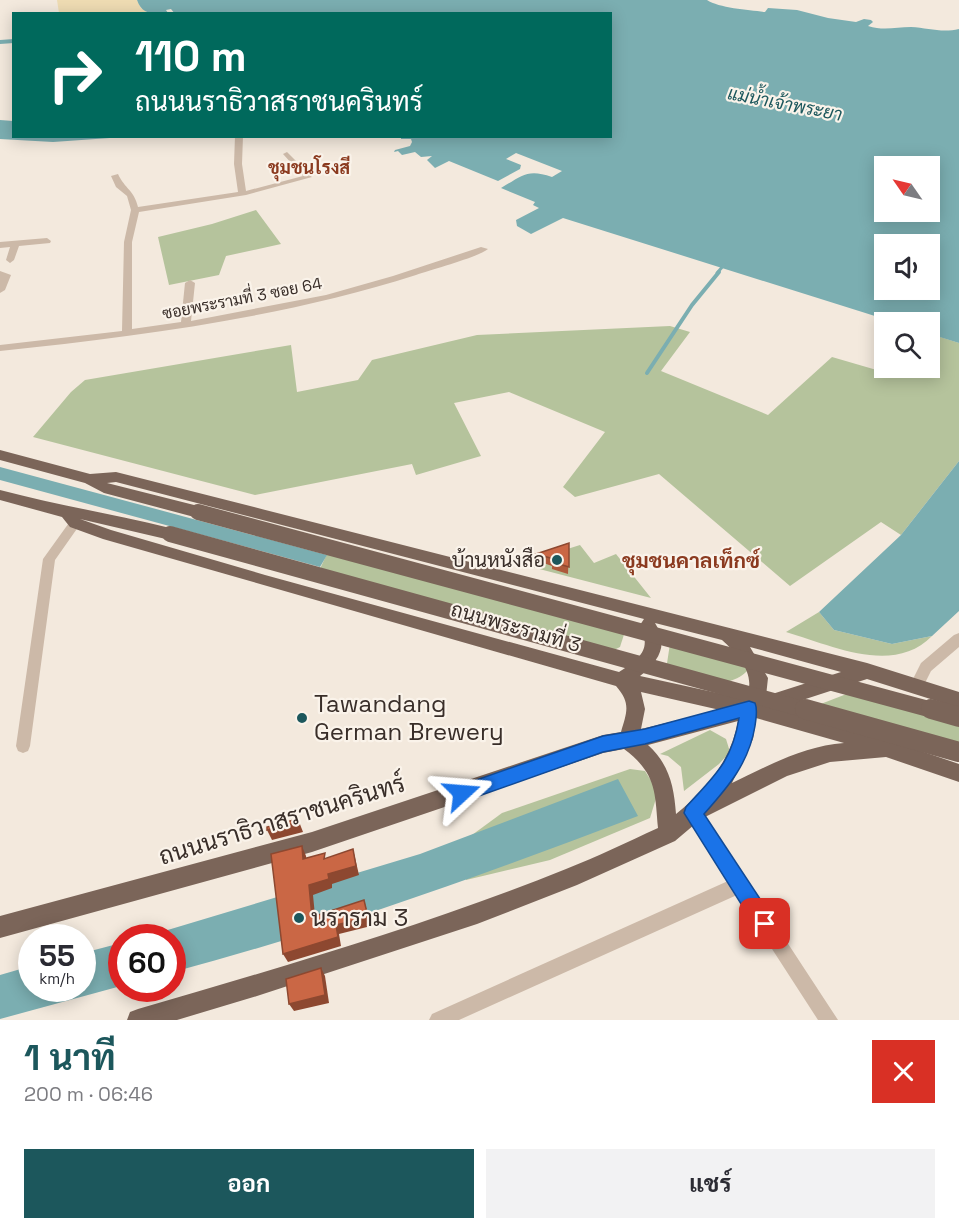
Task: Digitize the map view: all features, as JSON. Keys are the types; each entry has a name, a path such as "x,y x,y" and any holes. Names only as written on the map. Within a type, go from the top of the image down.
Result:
{"main road":[{"name":"ถนนพระรามที่ 3","path":"0,455 90,478 116,477 867,671 959,700"},
{"name":"ถนนพระรามที่ 3","path":"90,478 104,488 959,717"},
{"name":"ถนนพระรามที่ 3","path":"0,495 265,581 621,680 749,708 959,774"},
{"name":"ถนนพระรามที่ 3","path":"71,518 84,513 170,534 959,752"},
{"path":"636,611 653,631 653,651 644,665 621,680 635,693 636,704 628,741 644,751 657,765 664,783 668,834"},
{"path":"138,1020 195,1012 477,913 570,878 668,834 693,813 729,773 739,755 744,739 749,708 759,691 759,678 736,642 727,634"},
{"name":"ถนนนราธิวาสราชนครินทร์","path":"0,927 302,845 603,744 628,741 749,708 867,671"},
{"path":"693,813 783,768 830,753 888,750"}],"street":[{"path":"239,138 238,164 242,193"},
{"path":"135,210 242,193 308,177 287,154"},
{"path":"115,176 119,185 131,195 135,210 128,242 127,333"},
{"path":"0,245 47,241"},
{"path":"10,260 15,243"},
{"name":"ซอยพระรามที่ 3 ซอย 64","path":"0,348 186,325 307,302 396,279 484,249"},
{"path":"0,274 6,275 0,290"},
{"path":"186,325 190,283"},
{"path":"23,746 48,559 71,518"},
{"path":"915,687 926,667 959,639"},
{"path":"693,813 829,1020"},
{"path":"438,1020 739,885"}],"green space":[{"path":"256,210 281,244 226,256 219,275 169,285 158,237 212,224"},
{"path":"670,326 690,332 661,371 768,415 832,357 874,369 874,378 940,378 940,337 959,343 959,461 901,535 881,522 790,586 659,474 575,497 563,487 605,432 509,392 454,403 481,456 416,475 412,464 255,495 33,437 71,392 85,380 291,345 297,392 358,380 372,360 477,335"},
{"path":"331,545 627,625 620,647 608,653 319,571"},
{"path":"580,545 594,563 616,554 651,598 520,564"},
{"path":"819,612 834,630 892,644 932,636 916,648 899,654 881,656 842,650 786,632"},
{"path":"671,637 757,658 738,678 717,682 705,680 666,670"},
{"path":"862,688 959,712 959,759 813,707"},
{"path":"710,730 726,739 730,752 719,764 684,791 681,767 668,756 660,754"},
{"path":"630,769 645,771 658,792 650,818 550,860 466,880 472,835 502,813"}],"sand":[{"path":"57,0 137,0 141,8 147,12 59,12"}],"water":[{"name":"แม่น้ำเจ้าพระยา","path":"137,0 707,0 719,5 765,12 768,8 797,10 856,22 864,19 871,20 873,22 868,26 879,28 911,27 947,31 959,29 959,343 940,337 940,312 874,312 874,316 563,218 531,234 517,226 516,220 539,208 533,205 535,202 501,188 530,173 552,177 562,171 516,153 506,159 521,165 520,169 498,181 449,161 435,168 427,160 432,156 421,157 415,152 402,155 398,151 394,152 410,146 412,142 411,139 401,138 612,138 612,12 173,12 171,9 166,10 167,12 145,11"},
{"path":"0,120 12,121 12,138 110,138 53,142 0,139"},
{"path":"959,461 959,611 932,636 892,644 834,630 819,612 901,535"},
{"path":"0,467 327,555 320,567 0,480"},
{"path":"618,779 638,816 465,880 291,938 186,968 186,924 420,854"},
{"path":"108,946 108,990 96,993 96,950"},
{"path":"18,970 18,1002 62,1002 0,1019 0,975"}],"building":[{"path":"569,543 569,567 552,562 554,559 536,554"},
{"path":"298,819 299,822 267,830 267,827"},
{"path":"302,846 303,859 325,853 324,859 353,849 356,866 328,874 329,879 309,885 312,917 364,900 368,917 336,925 338,937 283,954 271,854"},
{"path":"321,968 325,995 289,1004 286,979"}],"waterway":[{"path":"0,42 12,41"},
{"path":"717,273 724,265"},
{"path":"647,373 692,305 719,272"}],"place":[{"name":"บ้านหนังสือ","path":"557,560"},
{"name":"Tawandang German Brewery","path":"302,718"},
{"name":"นราราม 3","path":"299,918"}],"district":[{"name":"ชุมชนโรงสี","path":"309,168"},
{"name":"ชุมชนคาลเท็กซ์","path":"691,561"}],"route":[{"path":"462,793 603,744 628,741 749,708 739,755 729,773 693,813 765,924"}]}
